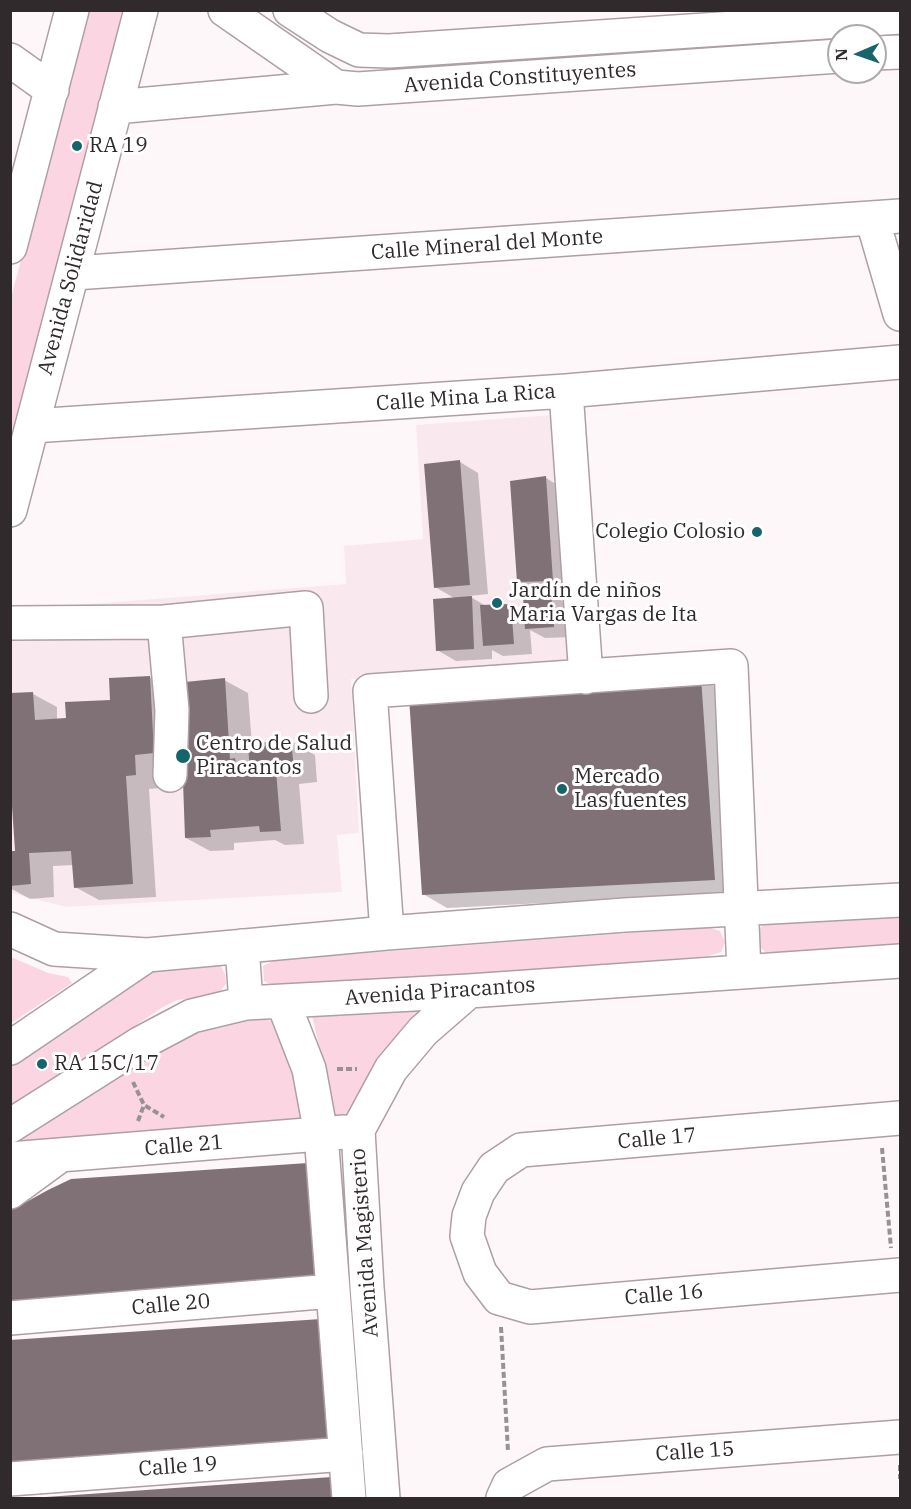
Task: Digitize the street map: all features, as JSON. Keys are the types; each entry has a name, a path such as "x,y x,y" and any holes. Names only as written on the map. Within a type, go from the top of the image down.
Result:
{"street":[{"path":"10,247 72,10"},
{"name":"Avenida Solidaridad","path":"10,510 74,273 141,10"},
{"path":"225,10 336,87"},
{"name":"Avenida Constituyentes","path":"290,10 330,36 359,50 389,51 900,17"},
{"path":"715,30 716,65"},
{"name":"Avenida Constituyentes","path":"115,107 336,87 358,89 827,57"},
{"path":"10,60 52,90"},
{"path":"886,217 900,314"},
{"name":"Calle Mineral del Monte","path":"74,273 886,217"},
{"name":"Calle Mina La Rica","path":"32,426 566,391 900,362"},
{"path":"566,391 586,677"},
{"path":"10,623 164,622 306,608 311,696"},
{"path":"164,622 172,710 170,775"},
{"path":"387,933 370,691 731,666 744,971"},
{"path":"10,929 54,949 147,955 387,933 742,908 900,900"},
{"path":"242,946 246,1003"},
{"path":"10,1048 147,955"},
{"name":"Avenida Piracantos","path":"10,1126 121,1055 192,1016 246,1003 469,991 900,961"},
{"name":"Avenida Magisterio","path":"383,1498 358,1130 391,1069 423,1031 469,991"},
{"name":"Avenida Magisterio","path":"283,1002 309,1068 321,1134 349,1498"},
{"name":"Calle 17","path":"499,1298 480,1274 467,1236 469,1216 478,1192 494,1168 521,1150 890,1119"},
{"name":"Calle 21","path":"10,1159 58,1157 358,1130"},
{"path":"10,1192 58,1157"},
{"name":"Calle 16","path":"499,1298 530,1307 897,1276"},
{"name":"Calle 20","path":"10,1318 332,1291"},
{"name":"Calle 15","path":"506,1492 547,1464 900,1437"},
{"name":"Calle 19","path":"10,1479 346,1454"}],"path":[{"path":"121,1055 144,1105 173,1121"},
{"path":"309,1068 391,1069"},
{"path":"890,1119 897,1276"},
{"path":"499,1298 506,1492"}],"shaded area":[{"path":"86,11 130,11 11,470 11,298"},
{"name":"Centro de Salud Piracantos","path":"553,415 571,666 351,679 359,833 337,835 342,892 66,907 11,893 10,620 13,610 346,584 344,546 423,539 416,425"},
{"path":"900,911 900,944 776,953 765,952 757,943 756,934 762,926 773,920"},
{"path":"707,927 720,931 725,942 721,952 709,956 297,988 276,987 264,981 263,966 275,960"},
{"path":"11,957 48,973 68,977 72,983 11,1023"},
{"path":"208,961 220,965 225,974 226,984 219,993 208,997 177,1000 163,1007 11,1109 11,1064 153,971 163,966"},
{"path":"429,1007 408,1021 386,1050 351,1124 337,1123 312,1015"},
{"path":"261,1018 282,1024 307,1130 31,1152 19,1140 133,1063 198,1033"}],"building":[{"path":"460,460 470,585 434,588 424,464"},
{"path":"546,476 553,581 517,582 510,481"},
{"path":"551,593 554,627 525,629 523,595"},
{"path":"472,596 474,649 436,651 433,599"},
{"path":"511,604 514,644 483,646 480,605"},
{"path":"150,676 154,753 135,755 136,775 126,776 133,884 74,888 71,851 29,853 31,884 10,886 10,851 15,851 10,776 10,693 33,692 35,720 66,718 65,702 110,700 109,678"},
{"name":"Mercado Las fuentes","path":"701,677 715,880 422,895 409,697"},
{"path":"225,678 230,759 235,758 238,776 250,774 248,744 291,740 294,769 276,771 281,831 260,832 259,826 210,830 211,837 185,838 182,753 189,734 185,682"},
{"path":"308,1163 317,1286 10,1307 10,1211 48,1190 71,1179"},
{"path":"321,1319 329,1441 10,1463 10,1340"},
{"path":"332,1477 334,1498 46,1498 46,1497"}],"place":[{"name":"RA 19","path":"77,146"},
{"name":"Colegio Colosio","path":"757,532"},
{"name":"Jardín de niños Maria Vargas de Ita","path":"497,603"},
{"name":"Centro de Salud Piracantos","path":"183,756"},
{"name":"Mercado Las fuentes","path":"562,789"},
{"name":"RA 15C/17","path":"42,1064"}]}
